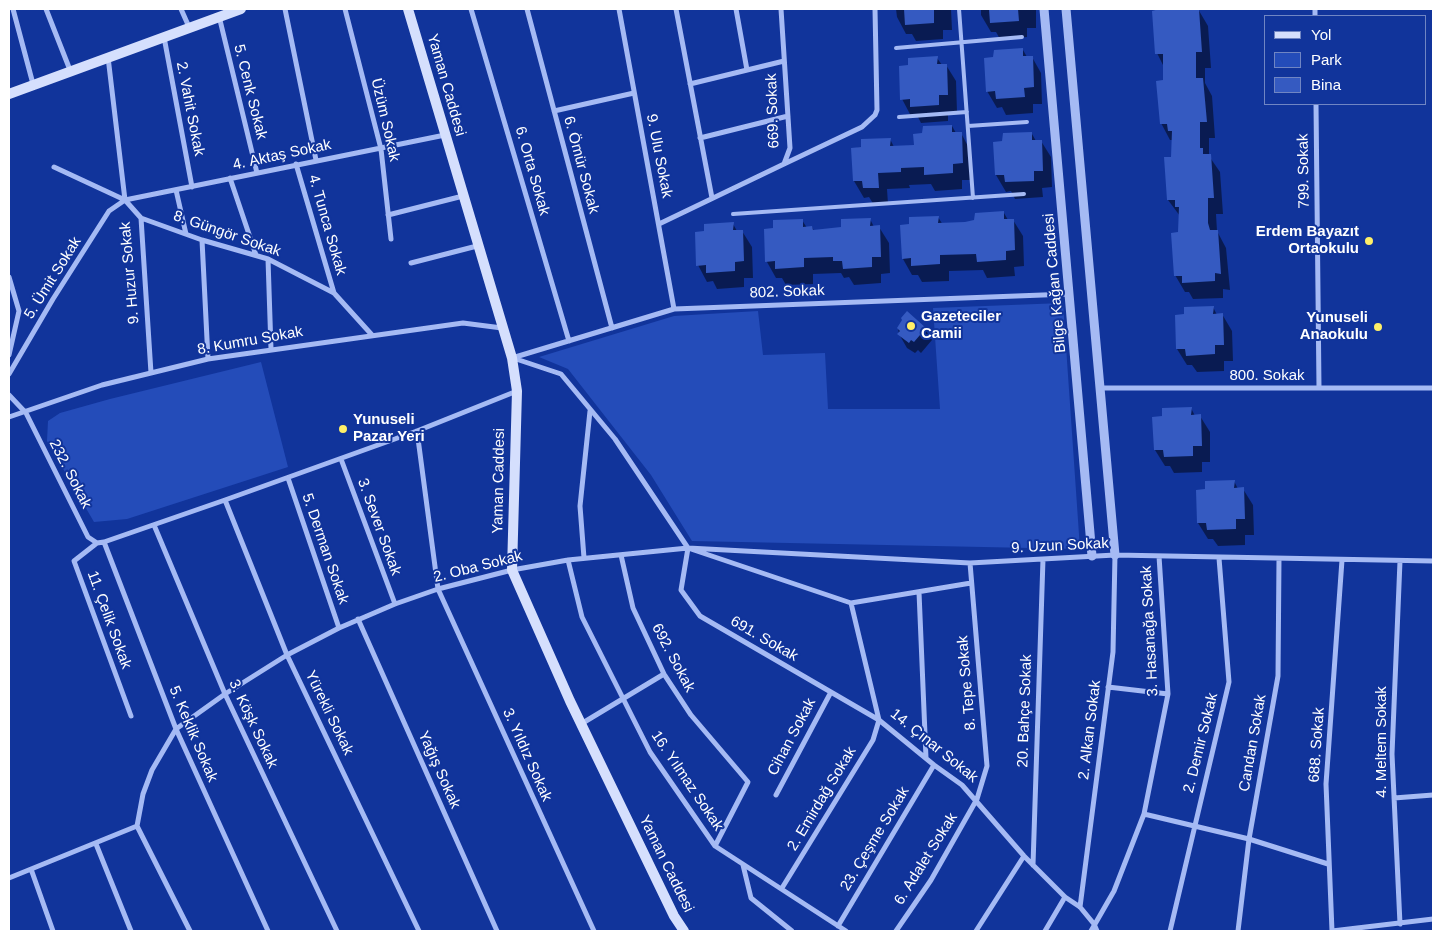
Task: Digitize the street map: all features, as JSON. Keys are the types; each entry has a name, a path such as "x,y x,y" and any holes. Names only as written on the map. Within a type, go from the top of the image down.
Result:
{"main road":[{"path":"9,94 240,9"},
{"name":"Yaman Caddesi","path":"408,9 477,246 512,358 517,391 512,570 581,724 674,916 684,931"}],"street":[{"path":"12,9 33,84"},
{"path":"46,9 70,70"},
{"path":"181,9 189,27"},
{"path":"286,9 316,160"},
{"name":"Üzüm Sokak","path":"345,9 381,149 391,239"},
{"name":"6. Orta Sokak","path":"471,9 569,341"},
{"name":"6. Ömür Sokak","path":"527,9 612,328"},
{"name":"9. Ulu Sokak","path":"619,9 674,309"},
{"path":"676,9 712,198"},
{"path":"736,9 747,70"},
{"name":"669. Sokak","path":"659,224 784,164 790,148 781,9"},
{"path":"784,164 862,127 877,110 875,9"},
{"name":"Bilge Kağan Caddesi","path":"1044,9 1092,556"},
{"path":"1066,9 1115,555"},
{"name":"5. Cenk Sokak","path":"219,16 257,173"},
{"name":"2. Vahit Sokak","path":"164,36 192,187"},
{"name":"9. Huzur Sokak","path":"108,56 125,200 141,218 151,373"},
{"path":"690,84 784,61"},
{"path":"554,111 634,93"},
{"name":"799. Sokak","path":"1316,105 1318,388"},
{"path":"700,138 788,116"},
{"name":"4. Aktaş Sokak","path":"125,200 445,135"},
{"name":"4. Tunca Sokak","path":"296,164 334,294"},
{"path":"54,167 125,200"},
{"path":"230,178 256,255"},
{"path":"176,190 186,234"},
{"path":"388,215 463,196"},
{"name":"5. Ümit Sokak","path":"9,374 53,299 110,211 125,200"},
{"name":"8. Güngör Sokak","path":"141,218 202,240 268,259 334,294 372,335"},
{"path":"202,240 208,359"},
{"path":"411,263 477,246"},
{"path":"268,259 271,349"},
{"path":"9,278 19,311 9,355"},
{"name":"802. Sokak","path":"512,358 674,309 1070,294"},
{"name":"8. Kumru Sokak","path":"9,417 26,413 102,385 208,359 463,323 502,328"},
{"path":"512,358 561,374 615,439 688,548 851,603 971,583"},
{"name":"800. Sokak","path":"1101,388 1433,388"},
{"path":"97,543 154,525 341,459 517,391"},
{"name":"232. Sokak","path":"9,395 26,413 88,537 97,543"},
{"path":"584,558 580,506 590,411"},
{"name":"3. Yıldız Sokak","path":"417,431 438,589 594,931"},
{"name":"3. Sever Sokak","path":"341,459 394,604"},
{"name":"5. Derman Sokak","path":"288,478 339,628"},
{"name":"Yürekli Sokak","path":"225,500 287,655 419,931"},
{"name":"3. Köşk Sokak","path":"154,525 225,694 337,931"},
{"name":"5. Keklik Sokak","path":"104,542 176,730 266,931"},
{"name":"11. Çelik Sokak","path":"97,543 74,561 131,716"},
{"name":"9. Uzun Sokak","path":"688,548 970,563 1115,555 1433,561"},
{"name":"2. Oba Sokak","path":"176,730 225,694 287,655 339,628 394,604 438,589 512,570 584,558 688,548"},
{"name":"691. Sokak","path":"688,548 681,590 700,616 879,720"},
{"name":"692. Sokak","path":"621,555 633,608 664,674 691,714 748,782 715,846"},
{"name":"2. Alkan Sokak","path":"1080,908 1113,652 1115,555"},
{"name":"3. Hasanağa Sokak","path":"1091,931 1114,891 1144,814 1168,694 1159,556"},
{"name":"2. Demir Sokak","path":"1170,931 1229,682 1219,558"},
{"name":"20. Bahçe Sokak","path":"1033,865 1043,559"},
{"name":"Candan Sokak","path":"1238,931 1249,839 1278,676 1279,559"},
{"name":"16. Yılmaz Sokak","path":"568,560 582,617 650,752 715,846 846,931"},
{"name":"688. Sokak","path":"1332,931 1326,784 1342,560"},
{"name":"4. Meltem Sokak","path":"1400,561 1392,754 1400,924"},
{"name":"8. Tepe Sokak","path":"970,563 986,766 977,799"},
{"path":"919,592 926,758"},
{"name":"14. Çınar Sokak","path":"851,603 879,720 977,799 1024,856 1065,897 1080,908 1094,924 1097,931"},
{"name":"Yağış Sokak","path":"358,619 497,931"},
{"path":"581,724 664,674"},
{"path":"1108,687 1168,694"},
{"name":"Cihan Sokak","path":"776,794 831,692"},
{"name":"2. Emirdağ Sokak","path":"782,888 873,740 879,720"},
{"path":"176,730 152,770 143,794 137,826 190,931"},
{"name":"23. Çeşme Sokak","path":"838,926 934,765"},
{"path":"1394,798 1433,794"},
{"name":"6. Adalet Sokak","path":"896,931 931,880 977,799"},
{"path":"1144,814 1249,839 1328,864"},
{"path":"9,878 137,826"},
{"path":"96,844 131,931"},
{"path":"976,931 1024,856"},
{"path":"743,865 751,898 792,931"},
{"path":"31,869 53,931"},
{"path":"1045,931 1065,897"},
{"path":"1332,931 1385,929 1400,924 1433,920"}],"lane":[{"path":"959,9 973,198"},
{"path":"896,48 1022,37"},
{"path":"899,117 967,112"},
{"path":"968,126 1027,122"},
{"path":"733,214 1024,194"}],"green space":[{"path":"1063,303 1080,549 692,541 651,475 568,369 539,357 674,316 758,311 763,355 825,353 828,409 940,409 933,308"},
{"path":"261,362 288,467 127,519 94,522 47,441 48,421 60,413 110,399"}],"building":[{"path":"904,9 934,9 934,23 905,25"},
{"path":"989,9 1018,9 1019,21 990,23"},
{"path":"1159,9 1199,9 1202,52 1196,52 1196,78 1203,78 1207,122 1200,122 1200,148 1203,148 1203,154 1211,154 1214,198 1208,198 1208,223 1210,230 1218,230 1221,274 1215,273 1215,281 1182,283 1182,276 1174,276 1171,233 1178,232 1179,207 1175,207 1175,200 1167,200 1164,157 1171,157 1172,131 1168,131 1167,124 1160,124 1156,81 1163,80 1163,54 1155,54 1152,11"},
{"path":"1023,48 1023,56 1033,56 1034,87 1024,88 1025,97 996,99 995,91 986,92 984,58 993,57 994,50"},
{"path":"938,56 937,64 947,64 948,95 939,95 939,105 910,107 910,99 900,100 899,66 908,65 908,58"},
{"path":"952,125 952,132 962,132 963,163 953,164 953,173 924,175 924,167 901,168 901,172 878,173 879,188 863,188 862,181 853,181 851,148 861,147 861,139 891,138 890,146 914,145 913,134 922,133 923,126"},
{"path":"1032,132 1032,140 1042,140 1043,171 1034,171 1034,181 1005,182 1004,175 995,175 993,142 1002,141 1003,133"},
{"path":"1004,211 1004,219 1014,219 1015,250 1006,251 1006,260 977,262 976,254 940,255 940,264 911,266 911,258 902,259 900,225 909,224 909,217 939,216 938,223 965,222 974,220 975,213"},
{"path":"871,218 870,226 880,225 881,257 872,257 872,267 843,269 842,261 833,261 833,257 804,258 804,267 775,269 775,261 765,262 764,229 773,228 773,220 803,219 803,227 812,226 813,230 841,227 841,219"},
{"path":"734,222 733,230 743,230 744,261 735,262 735,271 706,273 706,265 696,266 695,232 704,231 704,224"},
{"path":"1214,306 1213,314 1223,313 1224,345 1215,345 1215,354 1186,356 1185,349 1176,349 1175,315 1184,314 1184,307"},
{"name":"Gazeteciler Camii","path":"907,311 926,328 914,342 911,340 909,343 897,334 900,331 897,328 902,320 901,318"},
{"path":"1192,407 1191,415 1201,414 1202,446 1193,446 1193,456 1164,457 1163,450 1154,450 1152,417 1162,416 1162,408"},
{"path":"1235,480 1234,488 1244,487 1245,519 1236,519 1236,529 1207,530 1206,523 1197,523 1196,490 1205,489 1205,481"}],"place":[{"name":"Erdem Bayazıt Ortaokulu","path":"1369,241"},
{"name":"Gazeteciler Camii","path":"911,326"},
{"name":"Yunuseli Anaokulu","path":"1378,327"},
{"name":"Yunuseli Pazar Yeri","path":"343,429"}]}
